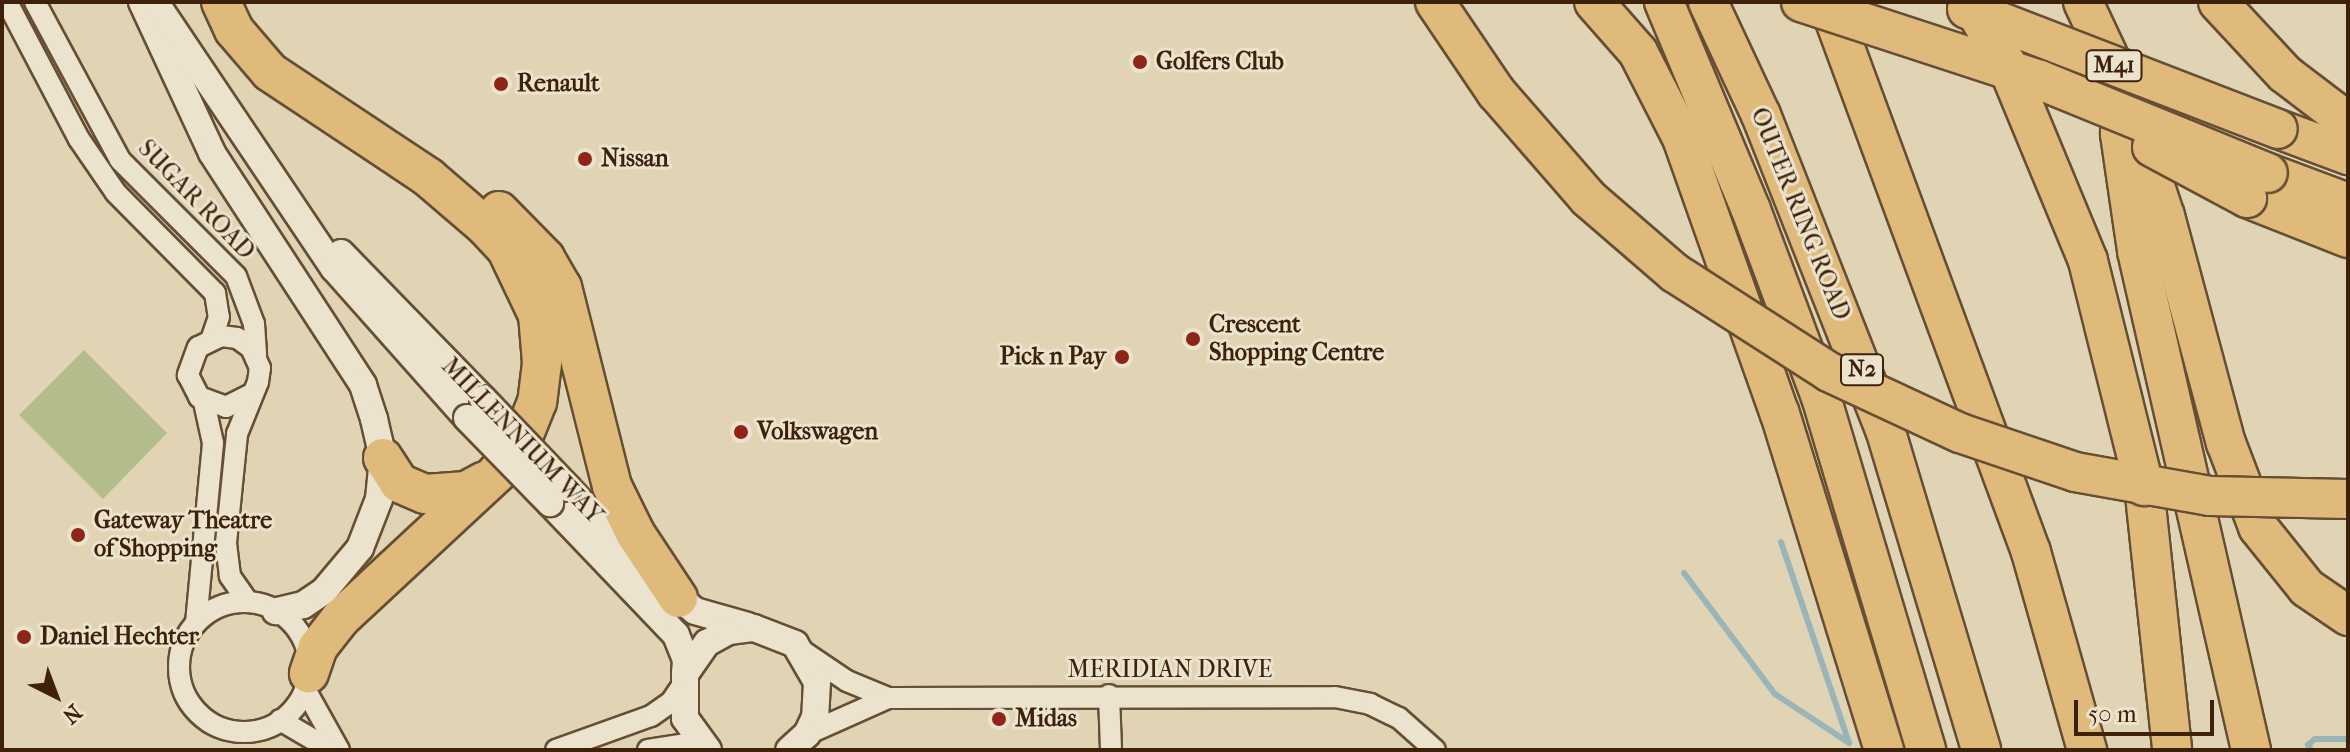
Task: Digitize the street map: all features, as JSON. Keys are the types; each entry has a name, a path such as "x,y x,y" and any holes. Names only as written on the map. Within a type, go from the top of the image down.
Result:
{"highway":[{"path":"221,2 234,30 270,72 428,177 511,218 551,267 573,318 612,486 635,533 678,598"},
{"path":"1435,2 1496,92 1588,198 1675,273 1829,372 1960,433 2075,472 2210,496 2348,499"},
{"path":"1594,2 1645,62 1682,138 1780,414 1884,750"},
{"path":"1664,2 1751,210 1821,397 1926,750"},
{"name":"OUTER RING ROAD","path":"1708,2 1761,115 1885,429 1981,750"},
{"name":"M41","path":"1801,2 2040,80 2258,186 2348,203"},
{"path":"1828,2 2031,552 2087,750"},
{"name":"M41","path":"1950,2 2348,155"},
{"path":"1970,2 2007,65 2088,261 2144,486 2172,750"},
{"path":"2083,2 2120,81 2165,216 2226,443 2258,527 2307,588 2348,616"},
{"path":"2218,2 2285,74 2348,122"},
{"path":"2120,81 2120,134 2137,251 2251,750"},
{"path":"307,681 318,647 340,619 497,473 521,442 537,402 542,363 538,315 507,250 428,177"},
{"path":"2258,186 2348,238"},
{"path":"383,458 399,483 425,494 466,491 497,473"}],"street":[{"name":"SUGAR ROAD","path":"7,2 79,139 116,193 215,293 219,317 212,337"},
{"name":"SUGAR ROAD","path":"35,2 120,160 236,276 254,324 256,355"},
{"path":"142,2 212,153 363,385 383,458 379,499 353,558 314,598 276,611"},
{"name":"MILLENNIUM WAY","path":"155,2 230,120 307,226 345,257 475,409 559,496 676,635 686,660 682,708 704,746"},
{"path":"248,602 230,576 226,553 237,434 260,375 256,355 237,338 212,337 198,347 188,367 190,383 204,402 212,430 212,469 196,623 184,644 179,670 195,709 216,726 237,731 257,731 280,720 307,681"},
{"path":"204,402 226,407 252,394"},
{"name":"MILLENNIUM WAY","path":"559,496 678,598 708,617 780,634 801,650"},
{"path":"196,623 220,607 248,602 276,611 301,636 307,681 339,750"},
{"path":"556,750 651,716 671,702 707,643 729,631 754,628"},
{"path":"798,742 818,693 814,670 801,650"},
{"name":"MERIDIAN DRIVE","path":"801,650 847,681 888,698 1109,695 1335,697 1370,704 1399,718 1435,750"},
{"path":"1109,695 1111,750"},
{"name":"MERIDIAN DRIVE","path":"798,742 888,698"},
{"path":"280,720 331,750"},
{"path":"648,750 704,746"}],"green space":[{"path":"84,350 167,433 103,499 19,415"}],"waterway":[{"path":"1781,542 1849,743"},
{"path":"1684,573 1775,694 1849,743"},
{"path":"2311,750 2308,745 2315,739 2348,739"}],"place":[{"name":"Golfers Club","path":"1140,62"},
{"name":"Renault","path":"501,84"},
{"name":"Nissan","path":"585,159"},
{"name":"Crescent Shopping Centre","path":"1193,339"},
{"name":"Pick n Pay","path":"1122,357"},
{"name":"Volkswagen","path":"741,432"},
{"name":"Gateway Theatre of Shopping","path":"78,535"},
{"name":"Daniel Hechter","path":"24,637"},
{"name":"Midas","path":"999,719"}]}
